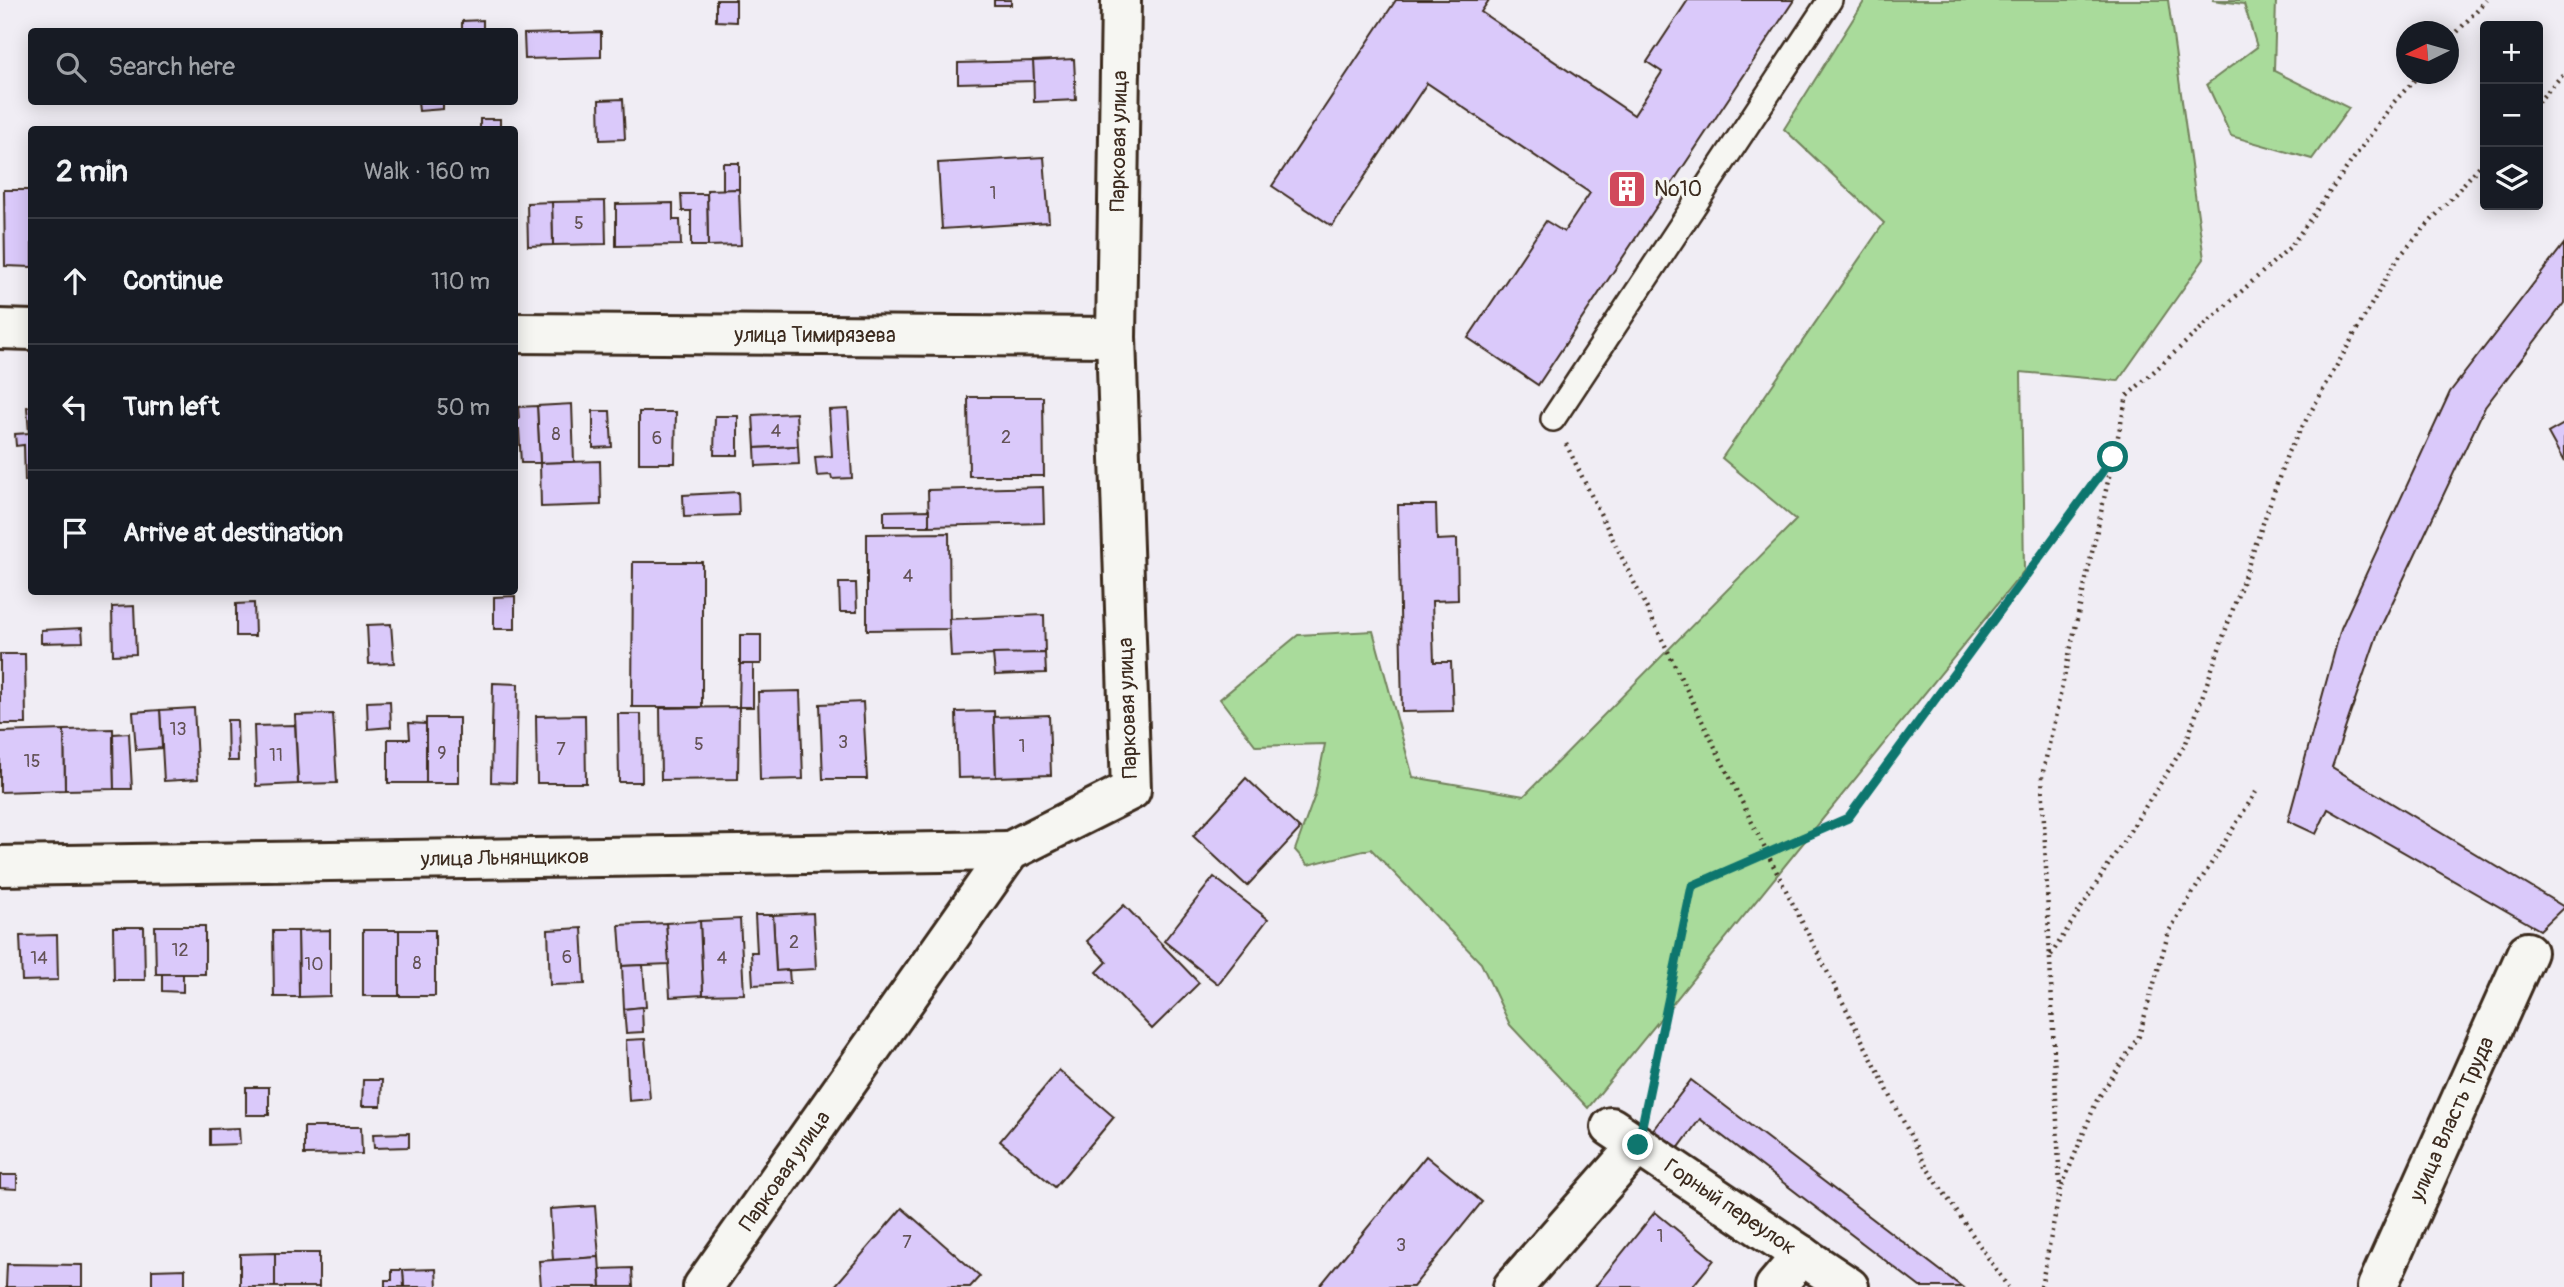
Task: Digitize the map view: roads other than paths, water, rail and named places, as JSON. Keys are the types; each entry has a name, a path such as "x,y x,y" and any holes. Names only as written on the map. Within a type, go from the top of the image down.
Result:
{"street":[{"name":"Парковая улица","path":"703,1287 1010,851 1131,790 1116,337 1121,0"},
{"path":"0,329 28,330"},
{"name":"улица Тимирязева","path":"518,333 1116,337"},
{"name":"улица Льнянщиков","path":"0,866 1010,851"},
{"name":"улица Власть Труда","path":"2377,1287 2527,952"},
{"name":"Горный переулок","path":"1513,1287 1625,1136 1849,1287"},
{"path":"1775,1287 1802,1255"}],"lane":[{"path":"1553,419 1830,0"}],"place":[{"name":"№10","path":"1627,189"}]}
